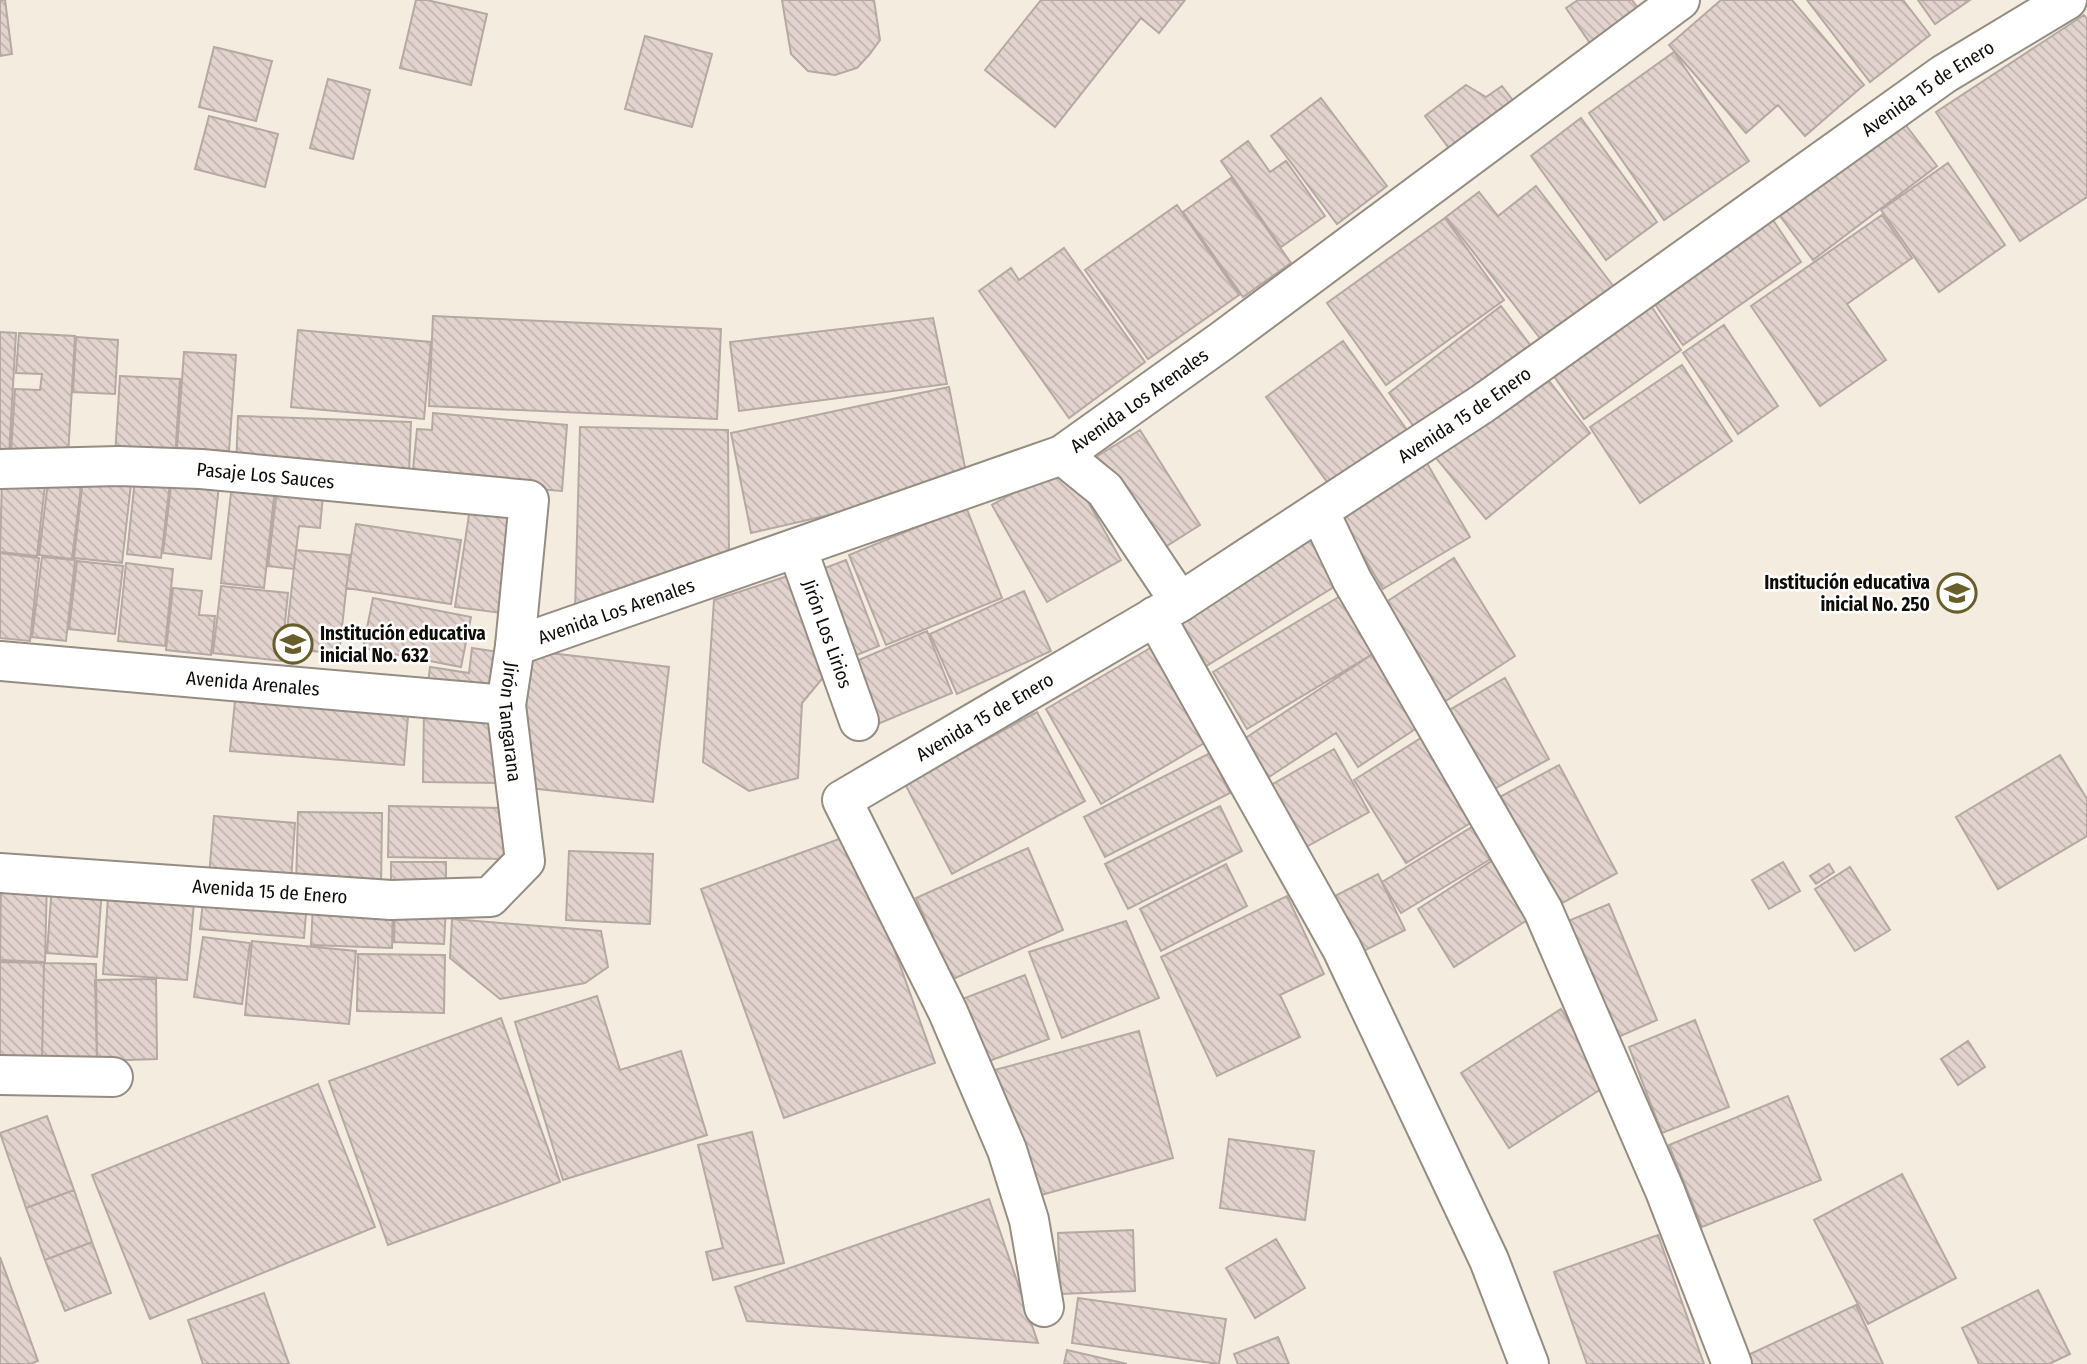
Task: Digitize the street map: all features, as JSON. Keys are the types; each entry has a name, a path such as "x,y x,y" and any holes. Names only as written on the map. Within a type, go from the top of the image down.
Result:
{"street":[{"name":"Avenida Los Arenales","path":"514,646 1062,455 1223,340 1680,0"},
{"name":"Avenida 15 de Enero","path":"1044,1307 1029,1220 1007,1150 948,1012 842,800 1167,609 1319,511 1482,404 1944,74 2067,0"},
{"path":"1062,455 1105,490 1342,949 1489,1260 1529,1364"},
{"name":"Pasaje Los Sauces","path":"0,469 119,466 201,469 529,500"},
{"name":"Jirón Tangarana","path":"526,861 506,705 529,500"},
{"path":"1319,511 1352,580 1543,910 1665,1191 1732,1364"},
{"name":"Jirón Los Lirios","path":"797,548 859,721"},
{"name":"Avenida Arenales","path":"0,661 506,705"},
{"name":"Avenida 15 de Enero","path":"0,873 391,900 490,897 526,861"},
{"path":"0,1075 113,1077"}],"building":[{"path":"0,0 5,0 12,54 0,56"},
{"path":"416,0 427,0 487,14 471,85 400,68"},
{"path":"782,0 874,0 880,40 857,68 835,75 808,71 791,54"},
{"path":"1041,0 1185,0 1159,33 1141,18 1055,127 985,70"},
{"path":"1578,0 1632,0 1645,18 1596,52 1566,8"},
{"path":"1721,0 1792,0 1864,85 1805,136 1778,105 1746,133 1669,45"},
{"path":"1807,0 1903,0 1930,35 1870,82"},
{"path":"1918,0 1970,0 1935,24"},
{"path":"2084,15 2087,19 2087,197 2020,241 1936,112"},
{"path":"645,36 712,54 692,127 625,109"},
{"path":"214,47 272,61 256,121 199,107"},
{"path":"1674,52 1749,161 1664,220 1589,113"},
{"path":"328,79 370,90 353,159 310,148"},
{"path":"1466,85 1486,97 1502,86 1518,107 1454,155 1425,116"},
{"path":"1321,98 1387,186 1337,224 1271,136"},
{"path":"1898,115 1937,166 1813,260 1774,208"},
{"path":"209,116 278,134 265,187 195,169"},
{"path":"1581,118 1657,222 1606,260 1531,156"},
{"path":"1248,141 1270,172 1286,161 1325,216 1281,247 1221,161"},
{"path":"1948,163 2005,245 1939,292 1881,210"},
{"path":"1231,178 1291,263 1243,297 1183,212"},
{"path":"1536,186 1614,287 1543,342 1446,217 1479,192 1498,216"},
{"path":"1177,205 1239,295 1148,359 1085,270"},
{"path":"1767,211 1801,262 1683,345 1648,294"},
{"path":"1882,215 1912,258 1847,304 1886,360 1820,406 1751,306"},
{"path":"1445,218 1504,300 1386,385 1327,303"},
{"path":"1064,248 1145,362 1069,418 979,291 1011,268 1019,280"},
{"path":"1647,300 1681,350 1584,419 1549,369"},
{"path":"1501,306 1531,346 1418,432 1389,393"},
{"path":"433,316 721,329 717,419 429,406"},
{"path":"933,318 947,384 739,411 730,342"},
{"path":"1724,325 1778,406 1738,434 1683,353"},
{"path":"298,330 431,342 424,419 291,407"},
{"path":"0,332 16,333 9,455 0,454"},
{"path":"19,333 75,336 68,456 11,453 15,389 40,390 42,374 16,373"},
{"path":"76,337 118,340 115,394 73,392"},
{"path":"1343,341 1407,430 1330,486 1266,397"},
{"path":"184,352 236,355 229,451 177,448"},
{"path":"1682,365 1732,441 1640,503 1590,427"},
{"path":"1542,372 1590,433 1486,519 1436,458"},
{"path":"120,376 180,379 175,460 115,456"},
{"path":"949,387 968,483 751,533 731,433"},
{"path":"433,413 567,425 562,491 412,479 417,429 432,430"},
{"path":"238,416 411,422 409,473 236,467"},
{"path":"580,427 728,430 729,558 575,611"},
{"path":"1140,430 1200,525 1154,554 1094,458"},
{"path":"1425,460 1470,537 1383,589 1337,512"},
{"path":"1066,463 1121,560 1047,602 992,505"},
{"path":"84,470 132,475 122,563 74,558"},
{"path":"173,470 220,476 211,559 163,553"},
{"path":"2,479 45,485 37,556 0,552"},
{"path":"135,479 170,483 161,558 127,554"},
{"path":"48,482 81,486 72,559 39,555"},
{"path":"232,484 275,488 264,588 221,583"},
{"path":"277,490 323,495 320,528 299,526 294,569 268,566"},
{"path":"966,507 1002,598 886,645 849,555"},
{"path":"470,508 515,515 501,613 455,607"},
{"path":"356,524 461,540 451,604 346,588"},
{"path":"1311,532 1342,582 1203,668 1172,618"},
{"path":"296,550 350,555 339,654 285,648"},
{"path":"0,553 39,558 30,641 0,638"},
{"path":"42,557 75,560 66,641 32,637"},
{"path":"1454,558 1515,656 1441,704 1380,606"},
{"path":"846,560 879,646 847,659 814,572"},
{"path":"77,561 123,566 115,634 69,629"},
{"path":"126,563 173,569 165,646 118,641"},
{"path":"794,574 826,674 802,703 798,778 749,791 703,762 714,600"},
{"path":"221,586 288,593 281,661 213,653"},
{"path":"173,588 202,591 199,615 215,616 211,655 166,650"},
{"path":"1024,591 1051,651 957,694 930,634"},
{"path":"1342,595 1376,652 1247,729 1213,672"},
{"path":"373,598 471,617 461,667 363,648"},
{"path":"927,631 952,693 873,726 847,665"},
{"path":"1152,647 1206,742 1101,804 1046,709"},
{"path":"472,648 512,654 505,702 427,692 430,667 469,673"},
{"path":"1382,648 1429,720 1358,767 1336,733 1269,777 1244,739"},
{"path":"524,650 669,667 653,802 530,788 517,706"},
{"path":"1505,678 1549,759 1489,792 1446,712"},
{"path":"236,691 409,704 404,765 230,751"},
{"path":"424,707 503,709 501,783 423,782"},
{"path":"1037,712 1085,801 952,874 905,784"},
{"path":"1421,738 1472,822 1406,863 1354,780"},
{"path":"1334,749 1369,812 1299,851 1264,789"},
{"path":"1210,753 1230,793 1105,857 1084,817"},
{"path":"2060,755 2087,799 2087,836 1998,889 1956,817"},
{"path":"1559,765 1617,873 1557,906 1498,798"},
{"path":"389,806 505,808 504,859 388,857"},
{"path":"1220,806 1242,851 1128,909 1105,864"},
{"path":"298,812 382,813 381,888 296,886"},
{"path":"214,816 295,823 291,881 209,876"},
{"path":"1485,819 1504,851 1401,913 1382,882"},
{"path":"853,834 935,1063 784,1118 701,889"},
{"path":"1028,848 1063,930 951,980 916,898"},
{"path":"569,851 653,854 650,924 566,920"},
{"path":"1495,859 1532,917 1454,967 1418,909"},
{"path":"391,862 446,862 446,890 391,890"},
{"path":"1783,862 1800,891 1769,909 1752,880"},
{"path":"1226,864 1247,906 1161,951 1140,909"},
{"path":"1829,864 1834,872 1816,884 1810,876"},
{"path":"1850,867 1890,930 1855,951 1815,889"},
{"path":"1378,874 1405,930 1352,957 1325,901"},
{"path":"1,878 47,879 45,962 0,960"},
{"path":"52,884 102,888 97,957 47,953"},
{"path":"204,892 307,902 304,938 200,929"},
{"path":"1287,896 1324,974 1280,995 1300,1037 1217,1076 1161,957"},
{"path":"108,897 194,903 187,980 103,974"},
{"path":"313,902 393,905 392,948 311,945"},
{"path":"395,904 446,907 444,944 394,942"},
{"path":"1609,904 1657,1020 1616,1038 1568,921"},
{"path":"452,919 601,931 608,967 585,983 500,999 450,958"},
{"path":"1126,921 1159,998 1062,1038 1029,952"},
{"path":"203,937 250,943 242,1004 194,997"},
{"path":"252,941 356,951 349,1024 245,1015"},
{"path":"358,954 445,955 444,1013 357,1011"},
{"path":"0,962 44,963 42,1060 0,1060"},
{"path":"44,963 96,964 97,1061 42,1060"},
{"path":"1025,975 1049,1039 981,1064 957,1001"},
{"path":"156,979 157,1059 97,1061 95,980"},
{"path":"597,996 620,1070 681,1051 707,1135 563,1180 515,1022"},
{"path":"1561,1009 1609,1084 1509,1148 1461,1073"},
{"path":"501,1018 560,1182 388,1245 329,1081"},
{"path":"1695,1020 1729,1107 1662,1133 1629,1047"},
{"path":"1139,1031 1173,1158 1027,1199 991,1071"},
{"path":"1968,1041 1985,1067 1958,1085 1941,1059"},
{"path":"318,1084 375,1227 150,1319 92,1175"},
{"path":"1788,1096 1821,1180 1702,1227 1669,1145"},
{"path":"47,1116 74,1190 26,1208 0,1133"},
{"path":"752,1132 784,1263 713,1280 706,1252 723,1248 698,1145"},
{"path":"1229,1139 1314,1151 1305,1220 1220,1208"},
{"path":"1902,1174 1956,1278 1868,1324 1814,1220"},
{"path":"74,1190 92,1242 45,1260 26,1208"},
{"path":"989,1199 1038,1343 747,1321 735,1287"},
{"path":"1133,1230 1135,1291 1060,1294 1058,1233"},
{"path":"1658,1235 1704,1364 1587,1364 1554,1272"},
{"path":"1276,1239 1305,1288 1255,1318 1226,1268"},
{"path":"92,1242 111,1293 65,1311 45,1260"},
{"path":"0,1257 38,1361 30,1364 0,1364"},
{"path":"2038,1290 2070,1354 2049,1364 1979,1364 1962,1328"},
{"path":"264,1293 289,1364 203,1364 188,1320"},
{"path":"1078,1298 1226,1319 1219,1364 1072,1343"},
{"path":"1856,1305 1883,1364 1752,1364 1748,1355"},
{"path":"1278,1337 1289,1364 1238,1364 1234,1354"},
{"path":"1067,1350 1127,1364 1064,1364"}],"place":[{"name":"Institución educativa inicial No. 250","path":"1957,593"},
{"name":"Institución educativa inicial No. 632","path":"293,644"}]}
